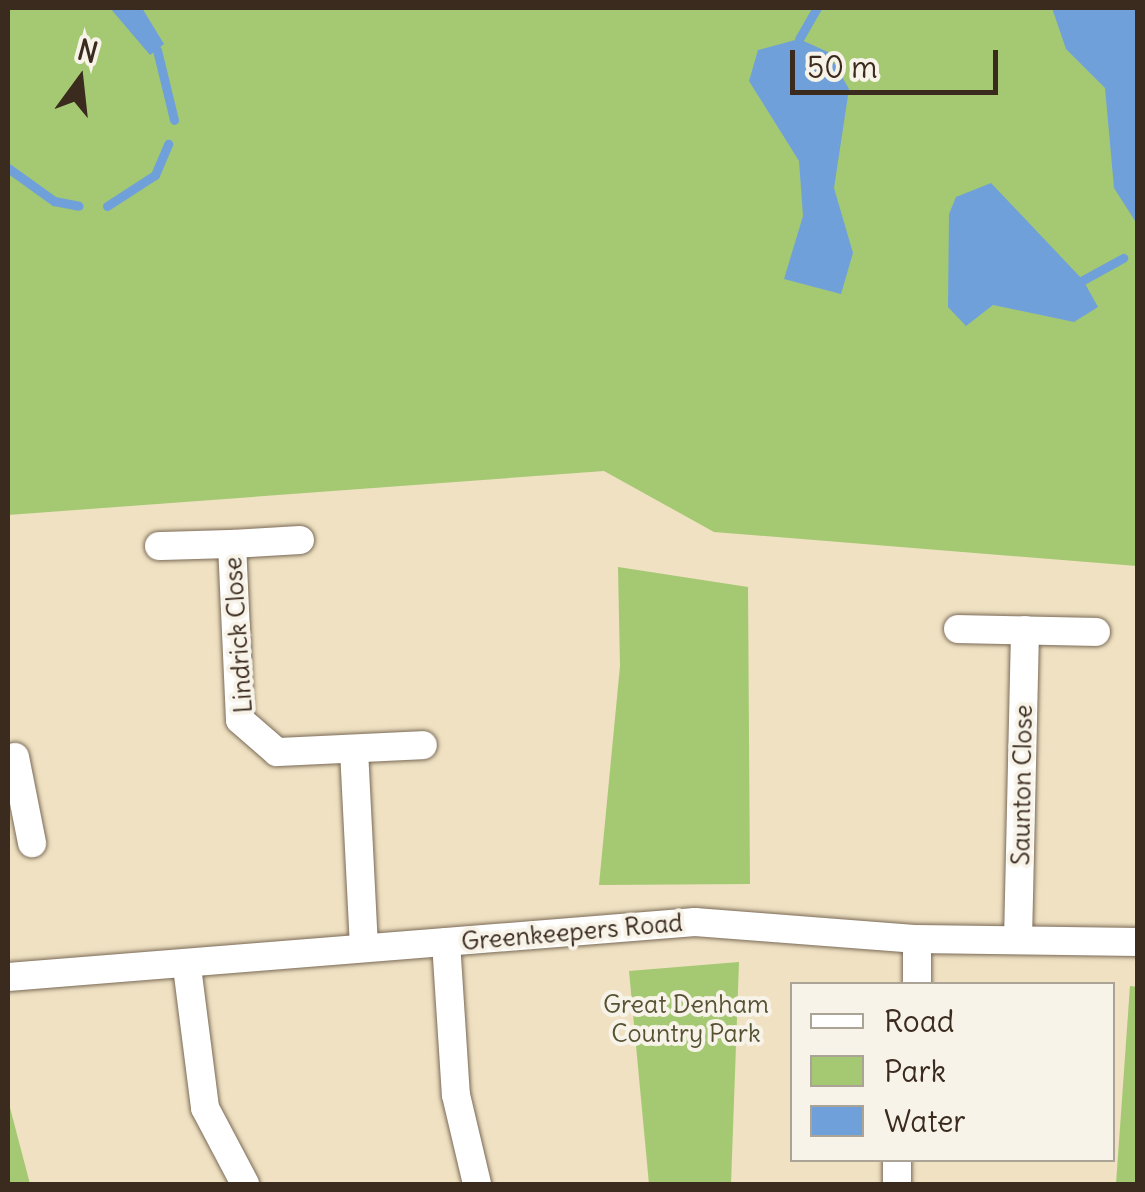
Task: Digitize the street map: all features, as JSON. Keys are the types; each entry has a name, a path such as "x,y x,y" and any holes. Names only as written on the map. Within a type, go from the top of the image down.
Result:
{"street":[{"name":"Lindrick Close","path":"159,546 300,540"},
{"name":"Lindrick Close","path":"232,544 240,720 277,752 423,745"},
{"path":"958,629 1096,632"},
{"name":"Saunton Close","path":"1018,940 1025,630"},
{"path":"354,750 364,947"},
{"path":"15,757 14,790 32,843"},
{"name":"Greenkeepers Road","path":"8,977 187,967 364,947 696,922 917,940 1138,942"},
{"path":"917,940 917,982"},
{"path":"446,942 456,1095 477,1184"},
{"path":"187,967 205,1108 245,1184"}],"green space":[{"path":"8,8 1137,8 1137,566 714,532 604,471 8,515"},
{"path":"618,567 748,587 750,884 599,885 620,666"},
{"name":"Great Denham Country Park","path":"739,962 731,1184 649,1184 629,971"},
{"path":"1130,986 1138,987 1137,1184 1116,1184"},
{"path":"8,1100 30,1184 8,1184"}],"water":[{"path":"110,8 142,8 164,44 150,55"},
{"path":"1052,8 1137,8 1137,224 1114,188 1105,88 1066,49"},
{"path":"799,39 828,52 849,89 834,188 853,253 841,294 784,279 803,216 799,161 749,81 758,50"},
{"path":"991,183 1083,280 1098,307 1074,322 993,305 966,326 948,307 949,214 956,197"}],"waterway":[{"path":"799,39 817,8"},
{"path":"157,50 174,120"},
{"path":"107,206 155,175 168,144"},
{"path":"8,168 54,201 79,206"},
{"path":"1083,280 1123,258"}]}
